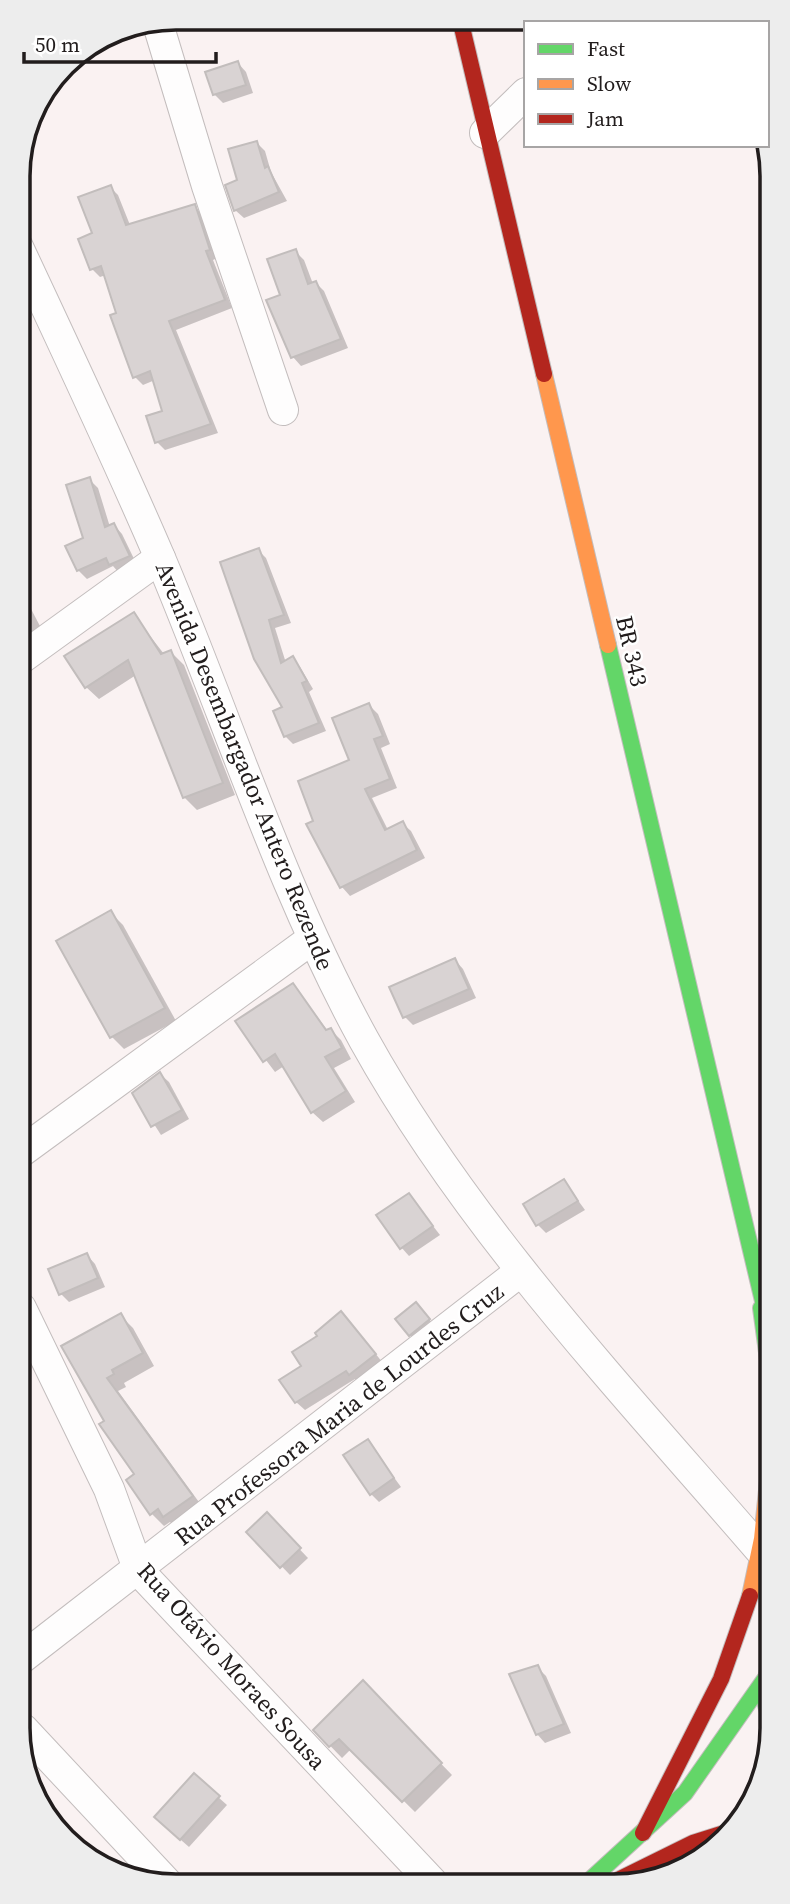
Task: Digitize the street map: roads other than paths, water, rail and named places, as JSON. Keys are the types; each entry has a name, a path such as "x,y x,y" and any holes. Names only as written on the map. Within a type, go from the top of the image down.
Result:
{"main road":[{"name":"BR 343","path":"462,30 759,1292"},
{"path":"759,1292 760,1300"},
{"path":"643,1833 718,1686 743,1624 760,1550"},
{"path":"595,1874 685,1793 760,1686"},
{"path":"632,1873 693,1843 711,1837"}],"street":[{"path":"160,31 207,186 283,410"},
{"path":"485,133 524,95"},
{"name":"Avenida Desembargador Antero Rezende","path":"30,273 160,558 312,939 366,1043 406,1107 521,1271 760,1550"},
{"path":"30,652 160,558"},
{"path":"30,1145 312,939"},
{"name":"Rua Professora Maria de Lourdes Cruz","path":"30,1652 139,1571 521,1271"},
{"name":"Rua Otávio Moraes Sousa","path":"30,1326 109,1489 139,1571 424,1874"},
{"path":"30,1737 158,1873"}]}
